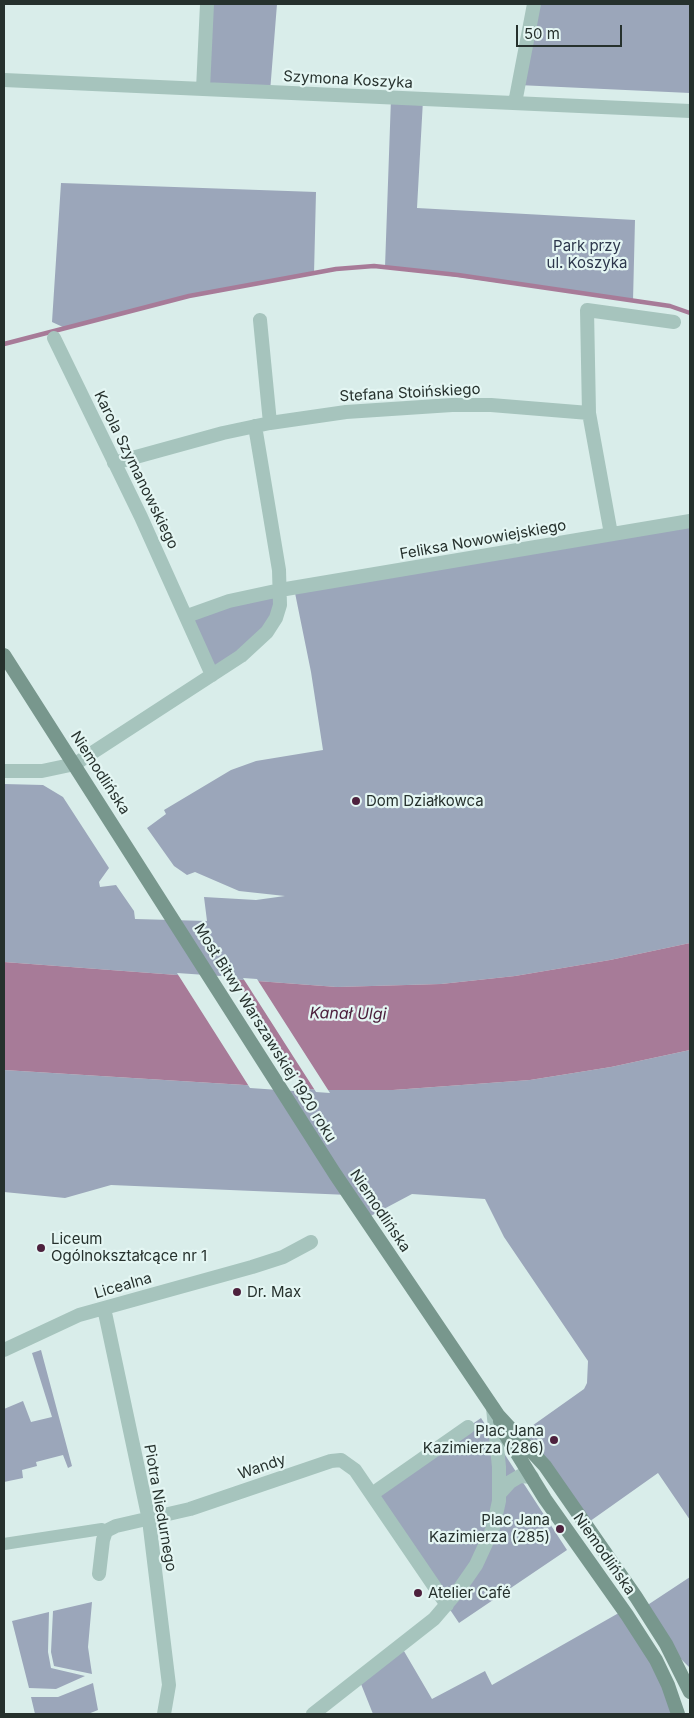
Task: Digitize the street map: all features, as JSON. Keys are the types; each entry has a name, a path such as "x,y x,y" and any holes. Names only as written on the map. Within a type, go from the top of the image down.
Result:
{"main road":[{"name":"Niemodlińska","path":"4,655 167,910"},
{"name":"Most Bitwy Warszawskiej 1920 roku","path":"167,910 335,1174"},
{"name":"Niemodlińska","path":"335,1174 496,1411 545,1466 666,1644 690,1692"},
{"name":"Niemodlińska","path":"496,1411 506,1434 532,1477 656,1660 668,1685 678,1714"},
{"path":"666,1644 690,1668"}],"street":[{"path":"203,89 207,4"},
{"path":"515,103 534,4"},
{"name":"Szymona Koszyka","path":"4,80 690,111"},
{"path":"611,534 589,413 588,310 674,322"},
{"path":"260,320 270,423"},
{"name":"Karola Szymanowskiego","path":"54,338 187,616 212,674"},
{"name":"Stefana Stoińskiego","path":"114,463 255,426 356,411 452,405 491,405 589,413"},
{"path":"4,771 42,772 75,764 255,646 267,632 276,618 280,605 279,570 255,426"},
{"name":"Feliksa Nowowiejskiego","path":"187,616 229,601 280,590 690,521"},
{"name":"Licealna","path":"4,1350 53,1326 104,1308 252,1267 283,1257 311,1242"},
{"name":"Piotra Niedurnego","path":"104,1308 148,1520 169,1686 164,1714"},
{"path":"313,1714 400,1646 447,1605 468,1578 488,1543 495,1523 500,1493 496,1411"},
{"path":"372,1494 468,1427"},
{"name":"Wandy","path":"106,1531 116,1526 190,1509 331,1461 340,1460 348,1463 372,1494 447,1605"},
{"path":"500,1493 510,1482 520,1476 532,1477"},
{"path":"4,1544 102,1529 106,1531 98,1574"}],"green space":[{"path":"207,4 277,4 270,92 203,89"},
{"path":"534,4 690,4 690,93 518,85"},
{"name":"Park przy ul. Koszyka","path":"391,98 423,100 417,208 635,220 633,301 385,267"},
{"path":"61,183 316,192 314,274 189,296 65,328 52,322"},
{"path":"690,521 690,943 610,960 515,976 441,984 337,987 4,962 4,784 43,785 63,797 109,868 99,882 100,887 116,885 134,911 135,919 207,921 204,897 256,900 285,896 239,891 195,872 187,875 174,866 147,828 166,814 164,810 231,770 256,761 323,750 311,672 294,588"},
{"path":"280,590 276,618 212,675 187,616"},
{"path":"690,1050 690,1520 658,1473 586,1524 522,1433 584,1389 587,1383 588,1361 504,1237 485,1199 412,1194 365,1219 349,1195 111,1185 65,1198 4,1192 4,1070 325,1090 393,1090 530,1080 611,1067"},
{"path":"41,1350 72,1466 68,1468 63,1455 36,1462 37,1466 22,1470 23,1478 4,1482 4,1409 23,1401 31,1422 52,1417 32,1353"},
{"path":"481,1418 567,1550 459,1623 372,1494"},
{"path":"690,1577 690,1668 666,1644 643,1608"},
{"path":"92,1602 88,1647 92,1674 54,1666 51,1652 53,1611"},
{"path":"624,1610 678,1714 373,1714 359,1679 401,1646 432,1699 485,1671 492,1685"},
{"path":"49,1612 48,1652 51,1668 85,1676 56,1689 29,1688 12,1621"},
{"path":"93,1683 98,1710 88,1714 35,1714 31,1697 58,1697"}],"water":[{"name":"Kanał Ulgi","path":"690,943 690,1050 611,1067 530,1080 393,1090 325,1090 4,1070 4,962 337,987 441,984 515,976 610,960"}],"pier":[{"path":"177,973 235,977 308,1092 250,1088"},
{"path":"243,978 257,979 330,1093 316,1092"}],"waterway":[{"path":"4,344 189,296 336,269 374,266 458,275 670,306 690,313"}],"place":[{"name":"Dom Działkowca","path":"356,801"},
{"name":"Liceum Ogólnokształcące nr 1","path":"41,1248"},
{"name":"Dr. Max","path":"237,1292"},
{"name":"Plac Jana Kazimierza (286)","path":"554,1440"},
{"name":"Plac Jana Kazimierza (285)","path":"560,1529"},
{"name":"Atelier Café","path":"418,1593"}]}
